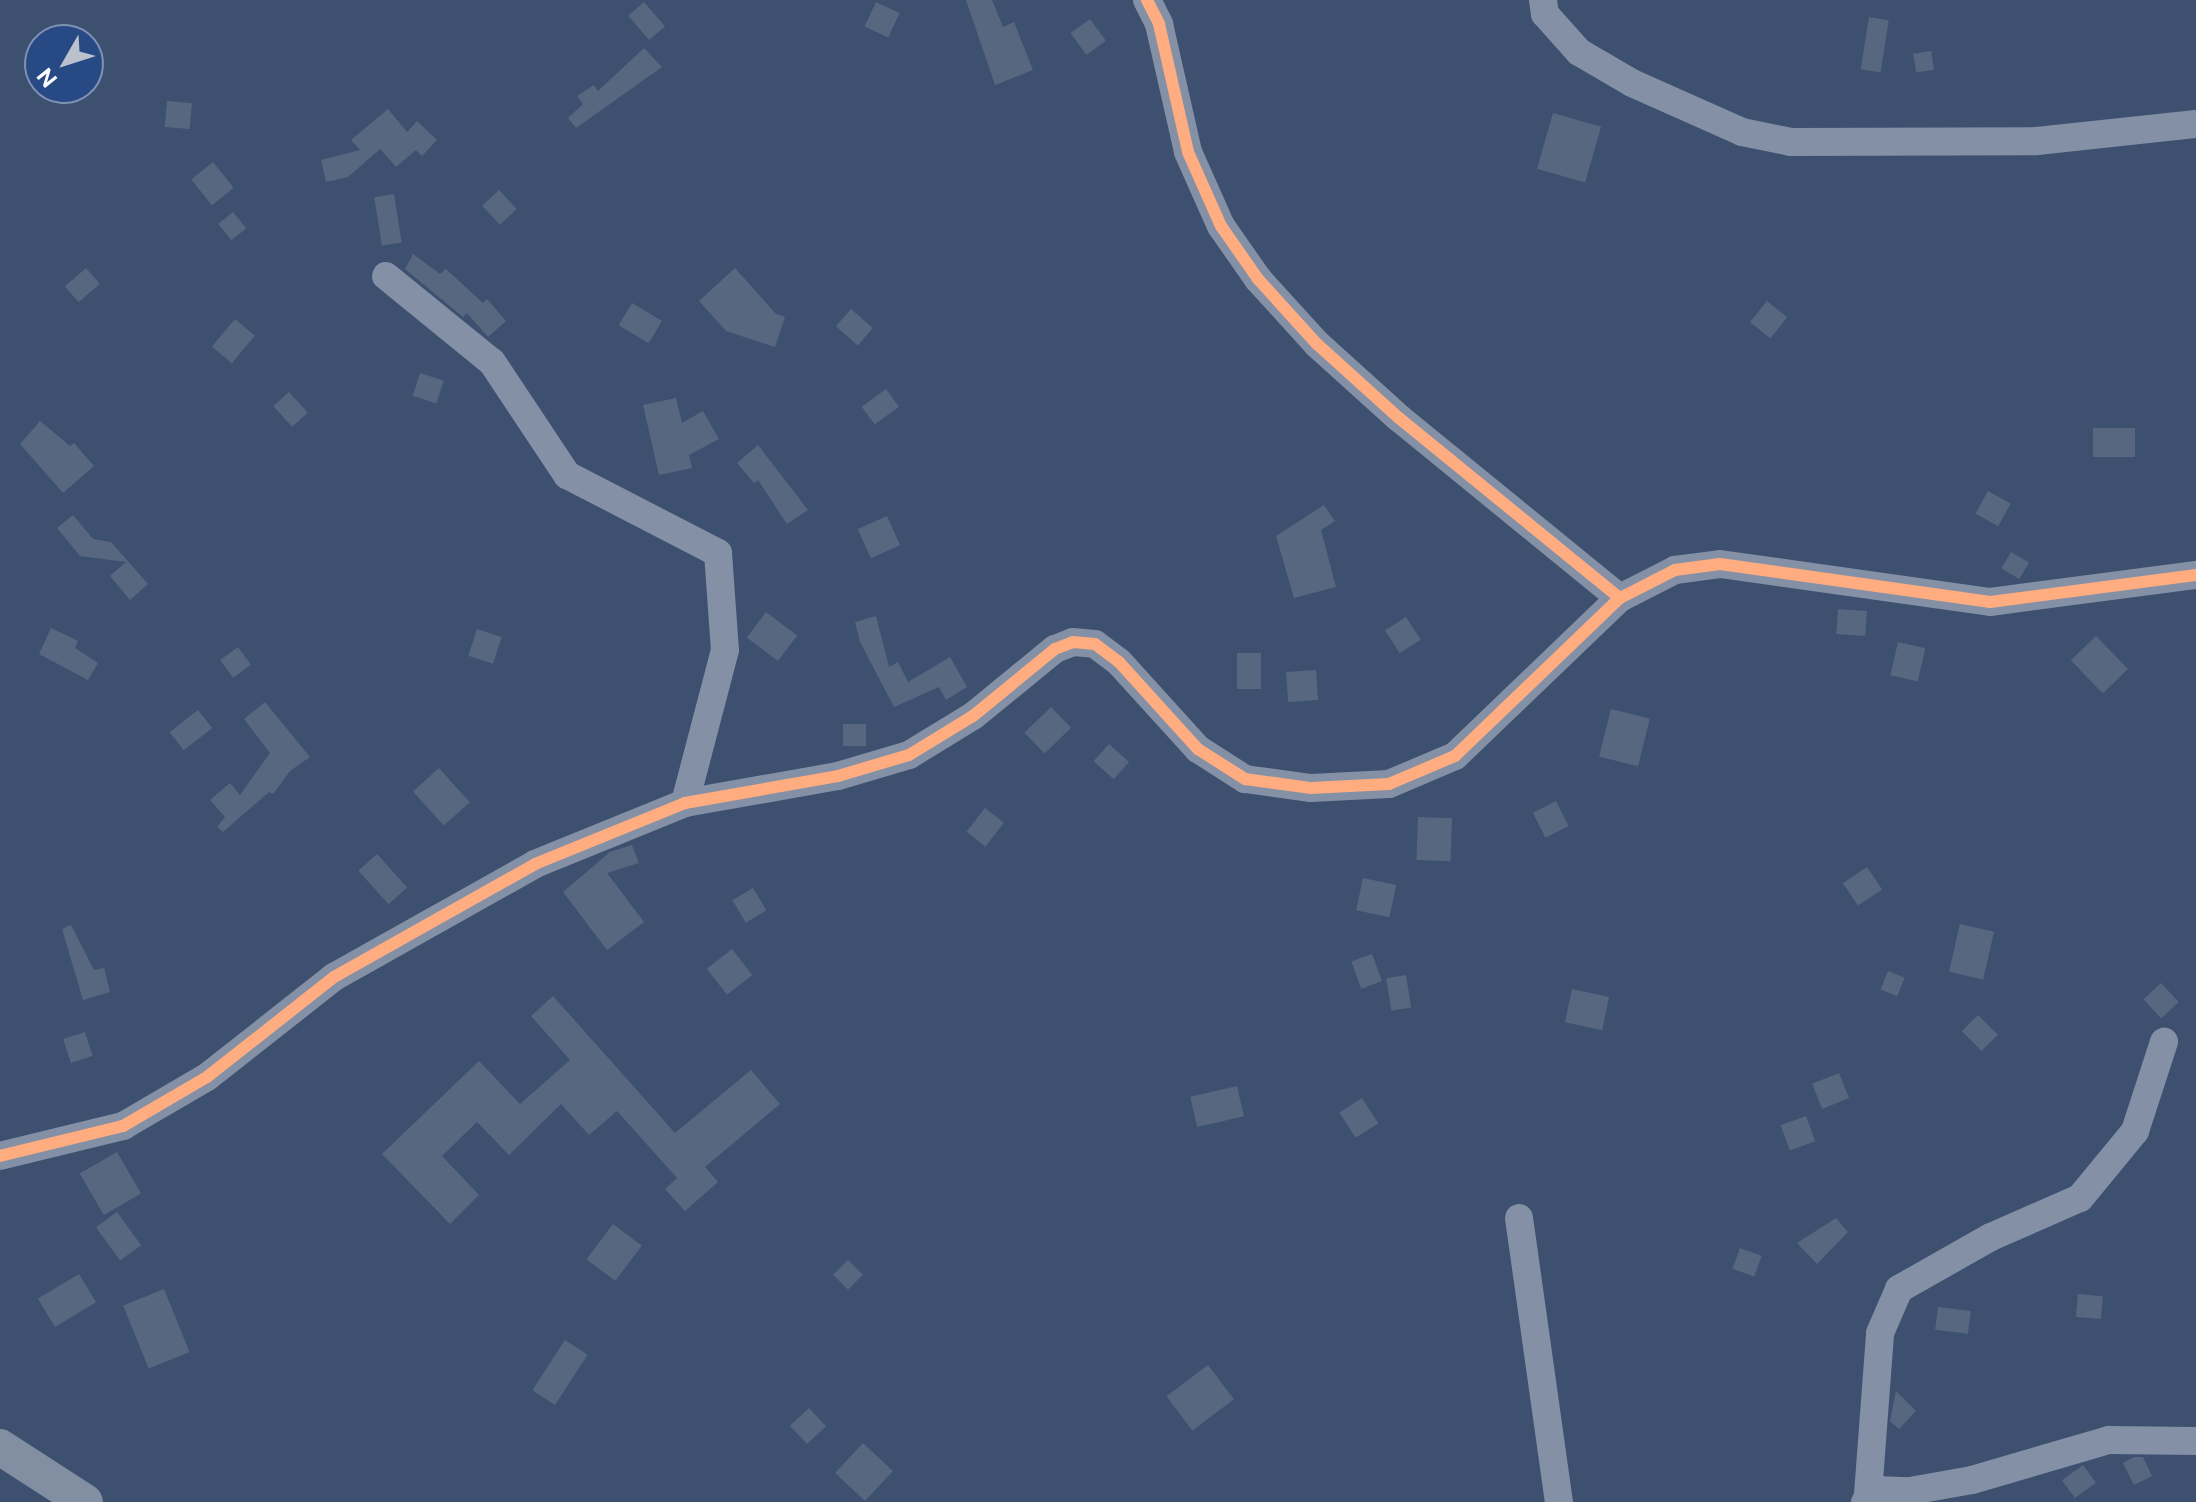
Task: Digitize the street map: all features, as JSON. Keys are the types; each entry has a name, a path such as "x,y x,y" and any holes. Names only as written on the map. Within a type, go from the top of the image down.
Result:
{"main road":[{"path":"0,1447 85,1502"}],"street":[{"path":"1147,0 1159,24 1188,152 1221,226 1258,279 1317,344 1399,418 1620,598"},
{"path":"1543,0 1545,14 1579,52 1632,83 1742,132 1791,142 2037,141 2196,124"},
{"path":"386,276 492,362 567,475 718,553 725,650 685,803"},
{"path":"0,1156 123,1126 207,1077 334,977 535,864 685,803 838,776 909,755 973,716 1055,649 1073,642 1095,644 1119,662 1198,749 1245,779 1311,788 1389,784 1455,756 1620,598 1675,570 1720,564 1990,602 2196,575"},
{"path":"2164,1042 2135,1131 2080,1198 1991,1237 1899,1289 1880,1333 1867,1498 1972,1480 2109,1440 2196,1441"},
{"path":"1519,1218 1559,1502"}],"building":[{"path":"966,0 992,0 1003,27 1014,22 1033,70 995,85"},
{"path":"644,2 665,26 649,40 628,16"},
{"path":"876,2 900,13 888,37 865,26"},
{"path":"1869,17 1889,20 1880,72 1861,69"},
{"path":"1090,19 1106,41 1086,55 1071,33"},
{"path":"644,48 662,67 576,128 568,118 583,104 577,96 594,85 598,91"},
{"path":"1931,51 1934,70 1916,73 1913,54"},
{"path":"167,101 192,103 190,129 165,127"},
{"path":"388,109 407,132 417,121 437,140 422,156 416,150 396,167 380,149 348,177 326,182 321,160 360,150 351,140"},
{"path":"1553,113 1601,127 1585,183 1537,169"},
{"path":"213,162 234,188 212,205 191,180"},
{"path":"499,190 517,209 500,225 482,206"},
{"path":"394,194 402,242 382,246 374,197"},
{"path":"233,212 246,228 231,240 218,224"},
{"path":"413,254 440,274 446,269 483,303 487,299 506,321 488,337 467,313 463,317 405,269"},
{"path":"86,268 100,284 79,302 65,286"},
{"path":"735,268 776,314 785,317 775,347 726,331 699,301"},
{"path":"1767,301 1787,317 1770,338 1750,322"},
{"path":"632,303 662,321 649,343 619,325"},
{"path":"851,309 873,328 858,345 836,326"},
{"path":"235,319 255,336 232,363 212,347"},
{"path":"420,373 444,381 436,404 413,396"},
{"path":"886,389 899,407 875,424 862,407"},
{"path":"289,392 308,413 292,427 273,406"},
{"path":"676,398 682,423 703,411 719,439 689,455 692,468 659,475 643,405"},
{"path":"40,421 70,446 74,443 94,466 63,493 20,444"},
{"path":"2093,428 2135,428 2135,457 2093,457"},
{"path":"758,445 808,510 787,524 758,480 754,483 737,463"},
{"path":"1988,491 2011,504 1998,526 1975,514"},
{"path":"1324,505 1335,521 1321,530 1336,587 1294,598 1276,536"},
{"path":"73,515 93,539 111,542 148,584 130,600 110,576 126,562 80,556 57,528"},
{"path":"887,516 900,545 871,558 858,529"},
{"path":"2011,552 2029,563 2019,579 2001,568"},
{"path":"1838,609 1867,611 1865,636 1836,634"},
{"path":"766,612 797,635 778,661 747,638"},
{"path":"876,616 889,667 898,662 908,682 950,657 967,687 946,700 939,687 894,707 860,642 855,622"},
{"path":"1406,617 1421,640 1400,653 1385,631"},
{"path":"51,628 78,641 75,648 98,663 88,680 39,654"},
{"path":"477,629 502,637 493,664 468,656"},
{"path":"2096,636 2128,669 2103,693 2071,660"},
{"path":"1898,642 1925,648 1918,681 1890,675"},
{"path":"238,647 251,665 233,678 220,660"},
{"path":"1237,653 1261,653 1261,689 1237,689"},
{"path":"1316,670 1318,700 1288,702 1286,672"},
{"path":"265,702 310,757 290,771 273,794 269,792 223,832 217,827 225,817 210,800 230,783 240,795 270,753 244,719"},
{"path":"1051,707 1071,728 1045,754 1024,733"},
{"path":"1611,709 1650,719 1638,766 1599,757"},
{"path":"198,710 212,728 184,750 170,732"},
{"path":"843,724 866,724 866,746 843,746"},
{"path":"1109,744 1129,762 1114,779 1094,761"},
{"path":"439,768 470,802 444,826 413,791"},
{"path":"1556,801 1569,826 1546,838 1533,813"},
{"path":"985,808 1004,823 985,846 967,832"},
{"path":"1418,817 1452,818 1450,861 1416,860"},
{"path":"632,845 639,863 607,873 644,922 607,950 563,892 610,852"},
{"path":"377,854 407,887 389,904 358,871"},
{"path":"1867,867 1882,889 1858,906 1843,883"},
{"path":"1363,878 1396,885 1389,917 1356,910"},
{"path":"753,888 766,910 746,923 732,900"},
{"path":"1960,924 1994,932 1983,980 1949,972"},
{"path":"71,925 94,970 104,968 110,992 83,1000 62,929"},
{"path":"732,949 752,975 727,995 707,969"},
{"path":"1372,954 1382,981 1361,989 1351,962"},
{"path":"1888,971 1905,978 1897,996 1881,990"},
{"path":"1406,975 1411,1008 1391,1011 1386,978"},
{"path":"2161,983 2179,1002 2161,1018 2143,999"},
{"path":"1572,989 1609,997 1602,1030 1565,1022"},
{"path":"553,996 675,1133 751,1070 780,1104 705,1167 718,1182 685,1211 665,1189 677,1178 617,1111 589,1135 561,1104 509,1155 477,1122 442,1156 479,1195 450,1224 382,1154 479,1061 520,1104 570,1060 531,1016"},
{"path":"1978,1015 1998,1035 1982,1051 1962,1031"},
{"path":"85,1032 93,1056 71,1063 63,1039"},
{"path":"1839,1073 1849,1098 1822,1109 1812,1084"},
{"path":"1237,1086 1244,1116 1197,1127 1190,1097"},
{"path":"1362,1098 1378,1123 1356,1138 1339,1113"},
{"path":"1806,1116 1815,1141 1790,1151 1781,1125"},
{"path":"117,1152 141,1194 104,1215 80,1174"},
{"path":"117,1212 141,1245 120,1260 96,1227"},
{"path":"1836,1218 1848,1232 1817,1264 1797,1243"},
{"path":"613,1224 642,1246 615,1281 587,1259"},
{"path":"1740,1248 1762,1256 1754,1277 1732,1269"},
{"path":"848,1260 863,1275 848,1290 833,1275"},
{"path":"79,1274 96,1302 55,1327 38,1299"},
{"path":"164,1289 189,1352 149,1369 123,1305"},
{"path":"2078,1294 2103,1296 2101,1319 2076,1317"},
{"path":"1938,1307 1971,1311 1968,1334 1935,1330"},
{"path":"565,1340 588,1355 555,1405 532,1390"},
{"path":"1208,1365 1234,1399 1192,1431 1166,1396"},
{"path":"1896,1391 1916,1411 1899,1429 1890,1421"},
{"path":"809,1408 826,1426 807,1444 790,1426"},
{"path":"863,1443 893,1471 865,1501 835,1473"},
{"path":"2134,1457 2143,1457 2152,1476 2134,1485 2123,1463"},
{"path":"2083,1465 2096,1483 2075,1498 2062,1480"}],"cycle path":[{"path":"1147,0 1159,24 1188,152 1221,226 1258,279 1317,344 1399,418 1620,598"},
{"path":"0,1156 123,1126 207,1077 334,977 535,864 685,803 838,776 909,755 973,716 1055,649 1073,642 1095,644 1119,662 1198,749 1245,779 1311,788 1389,784 1455,756 1620,598 1675,570 1720,564 1990,602 2196,575"}]}
